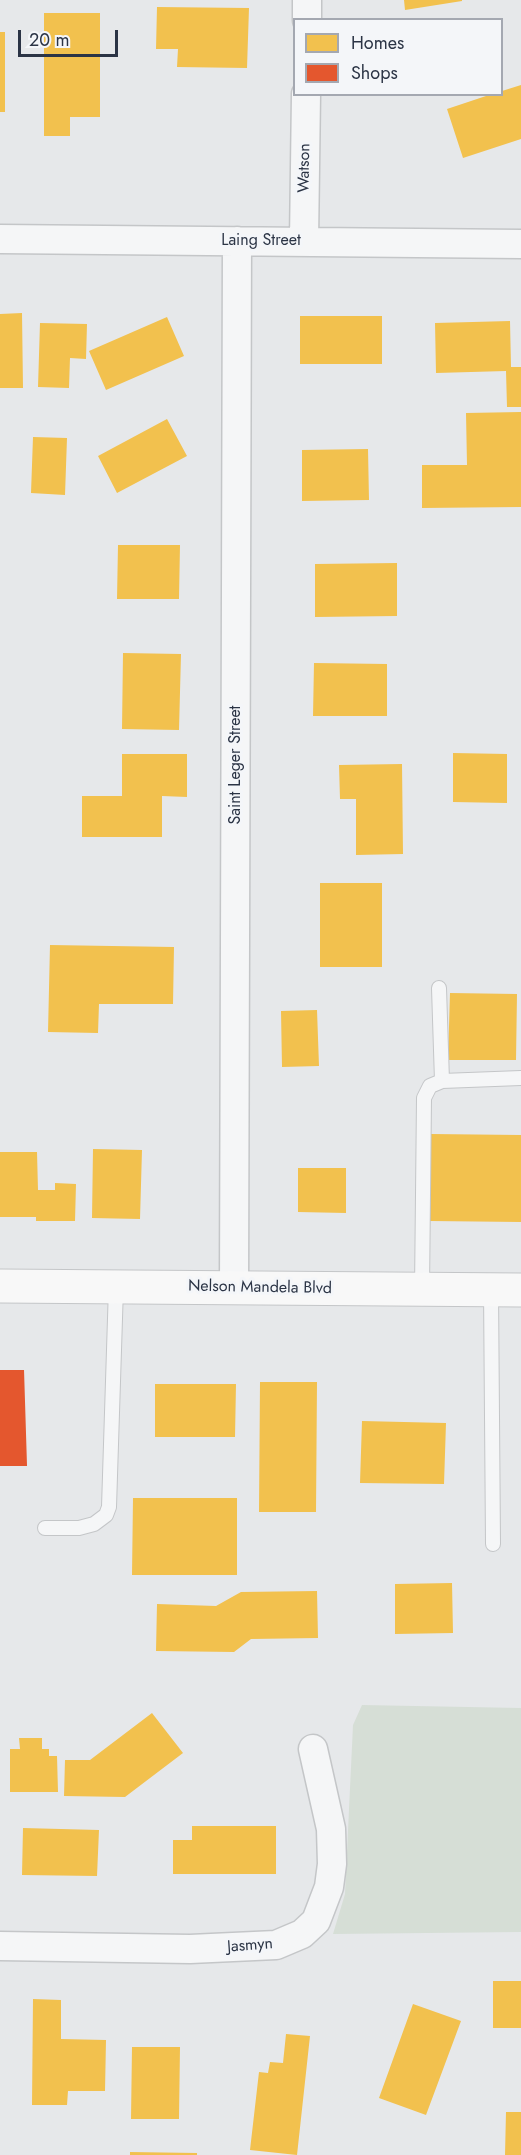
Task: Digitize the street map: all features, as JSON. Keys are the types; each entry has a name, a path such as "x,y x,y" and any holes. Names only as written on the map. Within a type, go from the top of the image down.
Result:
{"street":[{"path":"307,0 307,18"},
{"name":"Watson","path":"304,241 306,96"},
{"name":"Laing Street","path":"0,239 521,244"},
{"name":"Saint Leger Street","path":"234,1288 237,241"},
{"name":"Nelson Mandela Blvd","path":"0,1286 506,1290"},
{"name":"Jasmyn","path":"0,1946 211,1948 276,1945 302,1934 316,1921 329,1887 332,1864 330,1829 313,1749"}],"lane":[{"path":"439,988 442,1081"},
{"path":"422,1290 424,1098 430,1086 442,1081 521,1078"},
{"path":"45,1528 79,1528 94,1524 106,1515 110,1507 116,1287"},
{"path":"494,1544 506,1290"}],"shaded area":[{"path":"362,1705 521,1708 521,1932 333,1934 345,1894 353,1725"}],"building: Homes":[{"path":"404,0 462,0 462,1 405,10"},
{"path":"157,7 249,8 247,68 177,67 178,49 156,49"},
{"path":"44,13 100,13 100,117 70,117 70,136 44,136"},
{"path":"0,32 5,32 5,112 0,112"},
{"path":"521,85 521,139 463,158 447,109 486,96 503,96 503,91"},
{"path":"22,313 23,388 0,388 0,314"},
{"path":"300,316 382,316 382,364 300,364"},
{"path":"167,317 184,356 106,390 89,351"},
{"path":"510,321 511,367 521,367 521,407 507,407 506,371 436,373 435,323"},
{"path":"40,323 87,324 86,359 70,358 69,388 38,387"},
{"path":"521,412 521,507 422,508 422,465 467,465 466,413"},
{"path":"167,419 187,456 117,493 98,456"},
{"path":"33,437 67,438 65,495 31,493"},
{"path":"368,449 369,500 302,501 302,450"},
{"path":"118,545 180,545 179,599 117,599"},
{"path":"397,563 397,616 315,617 315,564"},
{"path":"123,653 181,654 179,730 122,729"},
{"path":"314,663 387,664 387,716 313,716"},
{"path":"453,753 507,754 507,803 453,802"},
{"path":"122,754 187,754 187,797 162,796 162,837 82,837 82,796 122,796"},
{"path":"402,764 403,854 356,855 356,799 340,799 339,765"},
{"path":"320,883 382,883 382,967 320,967"},
{"path":"50,945 174,947 173,1004 99,1004 98,1033 48,1032"},
{"path":"450,993 517,994 516,1060 448,1060"},
{"path":"317,1010 319,1066 282,1067 281,1011"},
{"path":"431,1134 521,1135 521,1222 430,1221"},
{"path":"93,1149 142,1150 140,1219 92,1218"},
{"path":"0,1152 37,1152 38,1190 55,1190 55,1183 76,1184 75,1221 36,1221 36,1217 0,1217"},
{"path":"298,1168 346,1168 346,1213 298,1212"},
{"path":"260,1382 317,1382 316,1512 259,1512"},
{"path":"155,1384 236,1384 235,1437 155,1437"},
{"path":"362,1421 446,1423 444,1484 360,1483"},
{"path":"133,1498 237,1498 237,1575 132,1575"},
{"path":"452,1583 453,1633 395,1634 395,1584"},
{"path":"317,1591 318,1638 251,1639 234,1652 156,1651 157,1604 216,1606 241,1592"},
{"path":"152,1713 183,1753 125,1797 64,1796 65,1760 90,1760"},
{"path":"19,1738 42,1738 42,1749 49,1749 49,1756 57,1756 58,1792 10,1792 10,1749 20,1749"},
{"path":"192,1826 276,1826 276,1874 173,1874 173,1840 192,1840"},
{"path":"23,1828 99,1830 97,1876 22,1875"},
{"path":"493,1981 521,1981 521,2028 493,2028"},
{"path":"33,1999 61,2000 61,2039 106,2040 105,2091 68,2091 67,2105 32,2105"},
{"path":"413,2004 461,2021 426,2115 379,2098"},
{"path":"286,2034 310,2036 297,2155 250,2150 259,2072 268,2073 270,2062 283,2063"},
{"path":"132,2047 180,2047 179,2119 131,2119"},
{"path":"506,2112 521,2112 521,2155 505,2155"},
{"path":"130,2152 197,2153 197,2155 130,2155"}],"building: Shops":[{"path":"0,1370 24,1370 27,1466 0,1466"}]}
